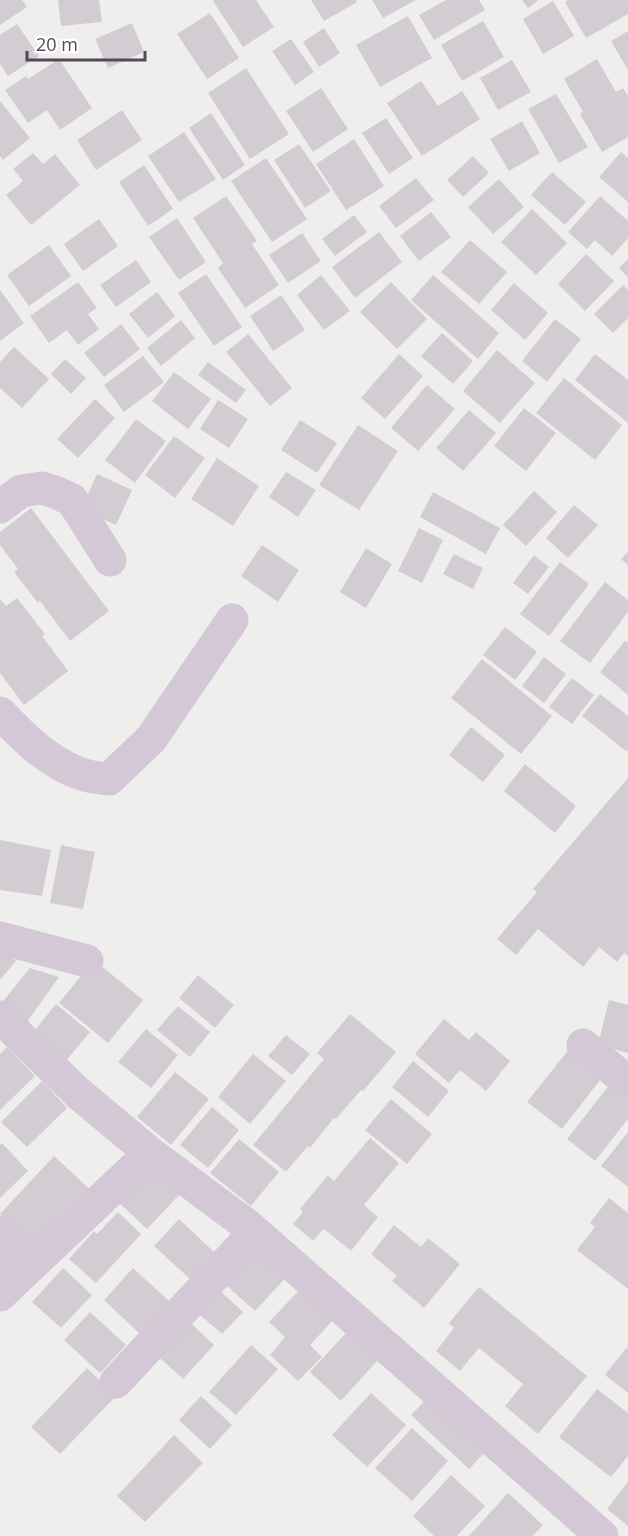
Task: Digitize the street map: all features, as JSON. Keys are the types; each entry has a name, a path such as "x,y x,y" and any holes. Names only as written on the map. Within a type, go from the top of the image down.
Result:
{"street":[{"path":"0,507 21,491 42,488 72,500 110,560"},
{"path":"0,713 25,739 53,760 82,775 109,779 151,739 232,620"},
{"path":"0,938 87,961"},
{"path":"0,1017 78,1093 150,1153 247,1225 602,1536"},
{"path":"583,1045 628,1082"},
{"path":"0,1295 150,1153"},
{"path":"0,1232 34,1262"},
{"path":"116,1382 254,1233"}],"building":[{"path":"0,0 22,0 27,7 0,25"},
{"path":"58,0 99,0 102,22 61,26"},
{"path":"214,0 256,0 274,27 243,47"},
{"path":"311,0 356,0 357,2 324,21"},
{"path":"372,0 416,0 383,18"},
{"path":"446,0 479,0 485,10 434,40 419,15"},
{"path":"522,0 539,0 528,8"},
{"path":"568,0 628,0 628,14 586,38 565,2"},
{"path":"553,1 574,36 543,54 523,19"},
{"path":"210,13 239,58 207,79 177,34"},
{"path":"408,16 432,58 380,87 356,45"},
{"path":"483,21 504,57 462,81 441,45"},
{"path":"132,23 144,52 108,68 95,39"},
{"path":"17,24 39,56 8,76 0,64 0,35"},
{"path":"324,28 340,53 319,67 303,42"},
{"path":"628,31 628,70 611,41"},
{"path":"291,39 314,72 295,85 272,51"},
{"path":"59,59 92,108 60,130 47,110 28,123 5,90 26,76 28,79"},
{"path":"597,59 616,92 623,88 628,96 628,137 602,152 580,114 583,112 564,79"},
{"path":"512,60 531,92 498,110 480,78"},
{"path":"246,68 289,134 250,159 208,93"},
{"path":"421,81 438,106 462,91 480,119 422,156 387,103"},
{"path":"321,88 348,129 313,152 286,111"},
{"path":"556,94 588,147 559,163 528,109"},
{"path":"0,101 30,138 3,160 0,156"},
{"path":"122,110 142,140 96,170 77,140"},
{"path":"211,113 245,165 223,180 189,128"},
{"path":"386,118 413,158 389,174 362,133"},
{"path":"522,121 540,153 509,171 490,139"},
{"path":"184,132 216,179 179,202 148,156"},
{"path":"354,139 384,186 346,210 316,164"},
{"path":"299,144 331,191 305,208 274,160"},
{"path":"621,152 628,158 628,202 599,177"},
{"path":"33,153 43,164 55,154 80,185 31,225 6,195 23,181 13,169"},
{"path":"473,156 489,173 463,197 447,180"},
{"path":"266,158 307,219 272,242 231,181"},
{"path":"144,165 173,209 148,226 119,182"},
{"path":"552,172 586,202 565,225 531,195"},
{"path":"416,178 434,200 396,228 379,206"},
{"path":"499,179 524,207 493,234 468,207"},
{"path":"226,196 257,241 252,244 279,285 245,308 218,268 223,263 193,218"},
{"path":"600,196 628,221 628,238 612,256 595,240 587,249 568,232"},
{"path":"532,209 567,243 536,275 501,242"},
{"path":"431,212 451,237 419,261 400,236"},
{"path":"354,215 367,232 335,256 322,239"},
{"path":"177,218 206,262 179,280 149,237"},
{"path":"99,219 118,246 83,271 64,244"},
{"path":"379,232 402,262 355,298 332,267"},
{"path":"302,233 321,261 288,283 269,255"},
{"path":"470,240 507,272 479,304 441,272"},
{"path":"49,245 71,276 29,306 7,275"},
{"path":"586,254 614,281 585,311 558,284"},
{"path":"628,259 628,277 619,268"},
{"path":"136,260 151,282 116,307 100,285"},
{"path":"206,274 242,327 214,346 178,293"},
{"path":"321,275 350,311 324,330 297,295"},
{"path":"433,275 499,333 478,359 411,300"},
{"path":"78,282 97,308 88,314 99,329 78,345 67,330 49,343 30,316"},
{"path":"391,282 427,319 397,349 360,312"},
{"path":"514,283 548,313 525,340 491,310"},
{"path":"623,285 628,290 628,318 613,333 594,314"},
{"path":"0,290 24,323 0,341"},
{"path":"157,292 175,316 148,338 129,314"},
{"path":"281,295 305,330 273,351 250,316"},
{"path":"555,319 581,339 547,382 522,361"},
{"path":"181,320 195,338 161,366 147,348"},
{"path":"121,324 140,349 104,377 84,353"},
{"path":"442,333 473,361 453,384 421,356"},
{"path":"248,334 292,388 270,406 226,352"},
{"path":"14,347 49,379 22,408 0,388 0,362"},
{"path":"497,350 535,383 500,423 463,391"},
{"path":"399,354 423,376 385,419 361,398"},
{"path":"595,354 628,380 628,423 575,380"},
{"path":"143,356 164,382 124,412 104,385"},
{"path":"65,359 86,378 71,394 51,374"},
{"path":"208,362 246,390 236,403 198,375"},
{"path":"174,372 211,399 188,429 152,401"},
{"path":"564,378 622,425 595,460 536,413"},
{"path":"427,385 455,409 418,451 391,428"},
{"path":"95,399 115,418 78,458 57,439"},
{"path":"218,400 248,419 229,448 200,429"},
{"path":"524,408 556,433 526,471 494,446"},
{"path":"469,410 496,433 463,471 436,448"},
{"path":"136,419 166,441 135,483 105,460"},
{"path":"300,420 337,443 317,473 281,450"},
{"path":"358,425 398,451 359,510 319,485"},
{"path":"174,436 205,458 175,498 145,475"},
{"path":"217,458 259,486 233,526 191,499"},
{"path":"286,472 316,490 298,517 269,497"},
{"path":"97,474 132,490 116,525 81,509"},
{"path":"534,491 557,512 526,546 503,525"},
{"path":"433,492 500,528 486,554 420,517"},
{"path":"574,505 598,525 568,558 546,538"},
{"path":"31,508 109,611 70,641 40,601 38,603 14,572 18,569 0,545 0,532"},
{"path":"419,528 443,540 422,583 398,571"},
{"path":"262,545 299,570 278,602 241,576"},
{"path":"366,548 392,564 366,608 340,592"},
{"path":"628,552 628,565 621,559"},
{"path":"454,554 483,568 473,589 443,574"},
{"path":"534,555 549,567 528,594 513,583"},
{"path":"560,562 589,584 549,636 520,614"},
{"path":"605,582 628,600 628,612 590,663 560,641"},
{"path":"17,598 45,634 42,636 68,671 24,705 0,673 0,599 6,606"},
{"path":"505,627 537,652 515,680 483,655"},
{"path":"625,641 628,643 628,695 600,672"},
{"path":"544,657 566,674 544,703 522,686"},
{"path":"482,659 552,716 521,754 451,698"},
{"path":"572,678 594,695 572,724 549,707"},
{"path":"600,694 628,716 628,749 626,751 582,716"},
{"path":"471,727 505,755 483,782 449,755"},
{"path":"525,764 576,806 555,833 504,791"},
{"path":"628,778 628,956 624,953 617,962 599,947 583,967 538,929 516,955 497,939 537,892 533,889"},
{"path":"0,840 51,850 42,896 0,890"},
{"path":"61,845 95,852 83,909 50,903"},
{"path":"0,948 16,961 0,980"},
{"path":"94,960 143,1000 108,1043 59,1003"},
{"path":"30,968 59,977 24,1026 0,1005"},
{"path":"198,975 234,1005 215,1028 179,998"},
{"path":"609,1000 628,1005 628,1053 598,1045"},
{"path":"56,1004 90,1032 60,1068 27,1040"},
{"path":"178,1006 210,1032 190,1057 157,1030"},
{"path":"350,1014 396,1052 363,1091 361,1090 336,1119 334,1118 310,1148 308,1146 286,1172 253,1145 324,1059 317,1053"},
{"path":"444,1019 469,1040 476,1032 510,1061 486,1091 460,1070 449,1083 415,1054"},
{"path":"146,1029 178,1055 151,1088 118,1062"},
{"path":"286,1035 310,1054 292,1075 268,1056"},
{"path":"7,1047 35,1076 0,1110 0,1054"},
{"path":"569,1049 604,1075 562,1129 527,1102"},
{"path":"253,1054 286,1081 250,1124 218,1097"},
{"path":"413,1061 449,1091 428,1117 392,1087"},
{"path":"175,1072 209,1099 171,1145 137,1117"},
{"path":"42,1081 67,1108 27,1147 1,1122"},
{"path":"610,1084 628,1098 628,1119 595,1161 567,1139"},
{"path":"391,1099 432,1134 407,1164 365,1130"},
{"path":"212,1107 239,1130 208,1168 180,1145"},
{"path":"628,1132 628,1187 601,1166"},
{"path":"370,1138 399,1163 364,1205 378,1217 351,1251 324,1229 313,1241 293,1224 303,1212 300,1209 328,1175 334,1181"},
{"path":"239,1139 279,1172 251,1206 210,1173"},
{"path":"2,1143 28,1171 0,1198 0,1145"},
{"path":"54,1156 96,1195 42,1253 0,1214"},
{"path":"145,1164 179,1195 147,1229 114,1198"},
{"path":"609,1198 628,1213 628,1289 577,1250 595,1227 590,1223"},
{"path":"118,1212 141,1234 96,1283 69,1259 94,1231 97,1234"},
{"path":"179,1219 214,1252 190,1279 154,1246"},
{"path":"394,1225 421,1247 428,1238 460,1264 424,1308 392,1281 397,1276 371,1254"},
{"path":"255,1237 292,1271 255,1311 218,1278"},
{"path":"0,1245 19,1263 0,1283"},
{"path":"63,1268 92,1295 61,1328 32,1302"},
{"path":"133,1268 169,1301 139,1333 104,1300"},
{"path":"214,1285 243,1312 222,1334 192,1308"},
{"path":"304,1285 337,1316 310,1345 322,1357 298,1381 270,1355 285,1337 269,1322"},
{"path":"479,1287 587,1376 538,1434 505,1406 523,1384 479,1348 460,1371 436,1351 454,1328 449,1323"},
{"path":"90,1312 126,1345 100,1373 64,1340"},
{"path":"184,1317 214,1345 183,1379 152,1351"},
{"path":"356,1322 386,1351 341,1401 310,1372"},
{"path":"251,1345 278,1369 236,1415 209,1392"},
{"path":"626,1348 628,1349 628,1393 605,1375"},
{"path":"87,1368 116,1396 60,1454 31,1427"},
{"path":"597,1389 628,1413 628,1456 611,1477 559,1437"},
{"path":"433,1392 491,1446 469,1469 411,1415"},
{"path":"371,1393 406,1425 367,1467 332,1435"},
{"path":"201,1396 232,1425 210,1449 179,1420"},
{"path":"412,1428 448,1461 412,1501 375,1468"},
{"path":"174,1435 203,1463 145,1522 117,1496"},
{"path":"451,1475 485,1506 457,1536 434,1536 413,1516"},
{"path":"628,1482 628,1526 607,1509"},
{"path":"508,1493 543,1525 533,1536 469,1536"}]}
